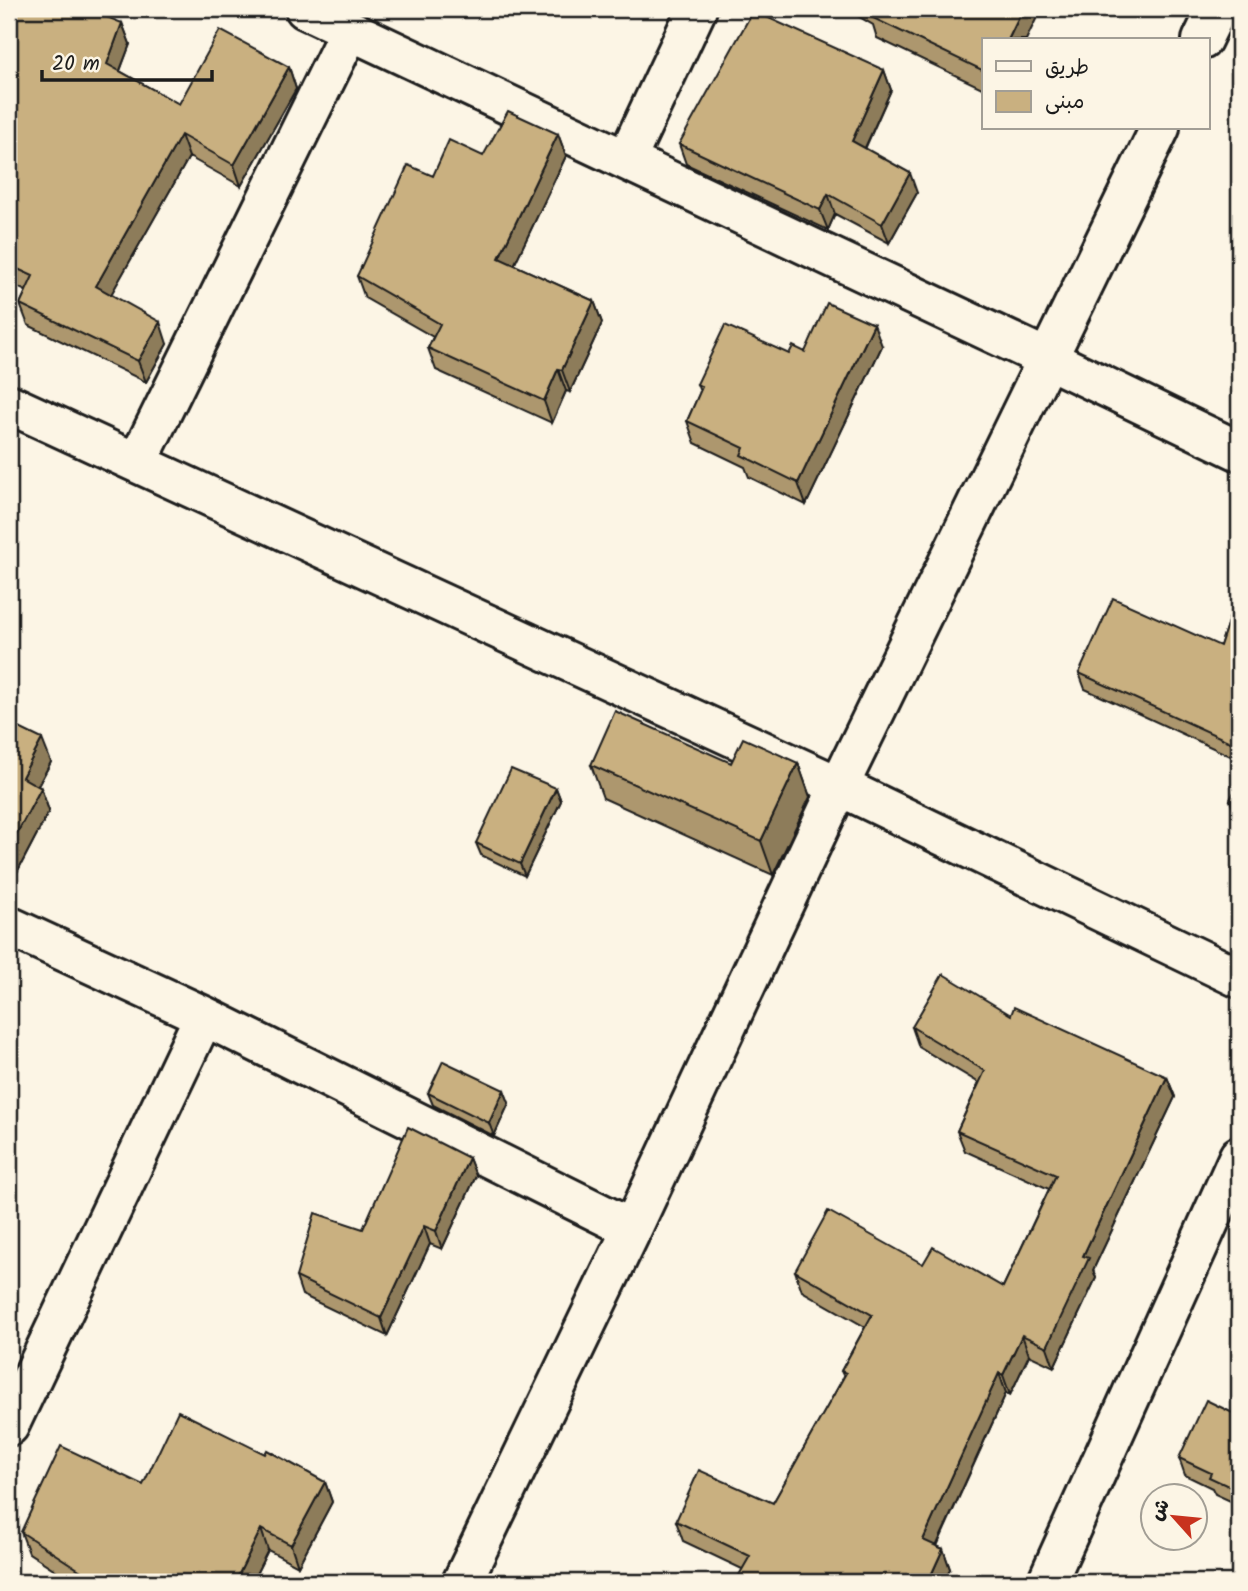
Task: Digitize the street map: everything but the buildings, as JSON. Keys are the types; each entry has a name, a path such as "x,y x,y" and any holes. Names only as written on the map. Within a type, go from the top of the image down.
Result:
{"street":[{"path":"305,9 1048,359 1239,452"},
{"path":"626,160 698,9"},
{"path":"1203,38 1217,9"},
{"path":"137,463 351,30"},
{"path":"462,1582 632,1229 839,786 1159,130"},
{"path":"9,404 839,786 1239,978"},
{"path":"9,926 204,1016 632,1229"},
{"path":"12,1412 204,1016"},
{"path":"1047,1582 1239,1156"}]}
